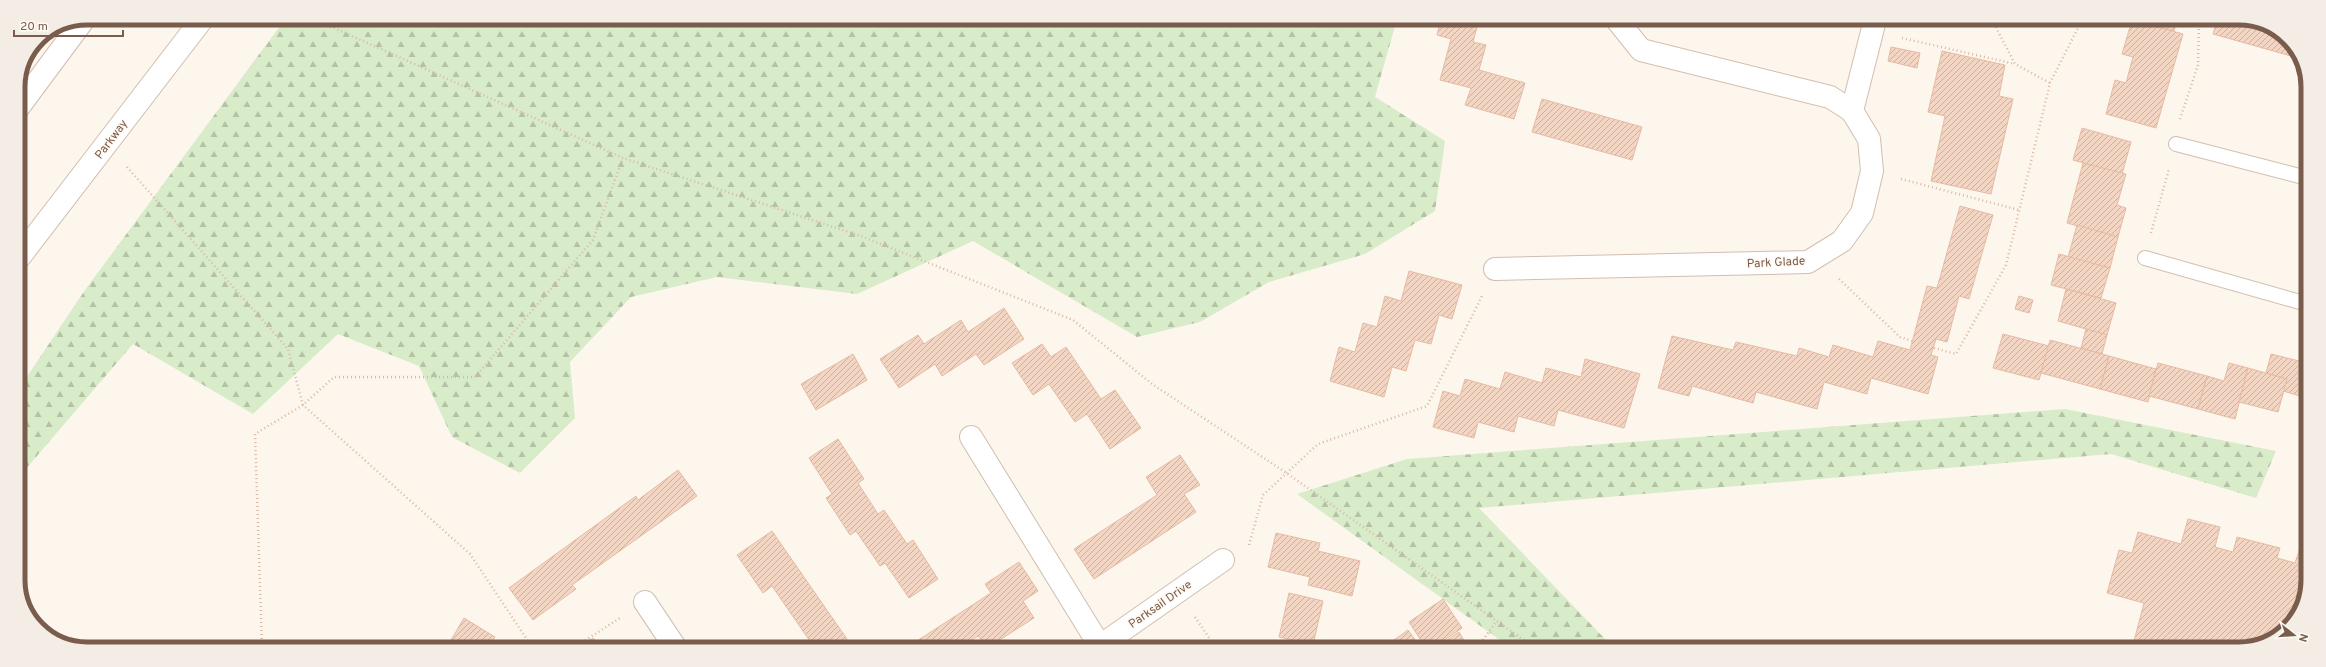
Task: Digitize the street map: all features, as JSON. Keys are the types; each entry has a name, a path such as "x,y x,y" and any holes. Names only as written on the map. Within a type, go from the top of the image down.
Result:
{"street":[{"name":"Parkway","path":"25,250 198,25"},
{"name":"Park Glade","path":"1495,269 1808,262 1842,241 1862,213 1872,171 1869,139 1852,110 1830,97 1641,50 1621,25"},
{"path":"1852,110 1874,26"},
{"path":"25,97 71,27"},
{"path":"971,437 1095,642"},
{"name":"Parksail Drive","path":"1105,642 1221,562"},
{"path":"645,602 671,642"}],"lane":[{"path":"2176,144 2301,176"},
{"path":"2145,258 2301,302"}],"path":[{"path":"328,25 623,158 858,235 1073,320 1152,384 1286,472 1526,642"},
{"path":"1995,25 2015,64"},
{"path":"1934,348 1956,354 2006,265 2050,83 2079,25"},
{"path":"1874,26 2015,64 2050,83"},
{"path":"107,144 288,349 303,405 470,554 529,642"},
{"path":"262,642 255,434 303,405 334,378 475,377 594,240 623,158"},
{"path":"1872,171 2019,210"},
{"path":"1816,257 1900,337 1912,341"},
{"path":"1221,562 1243,564 1262,495 1318,444 1427,406 1495,269"},
{"path":"1178,591 1212,642"},
{"path":"583,642 645,602"},
{"path":"1481,642 1496,622"}],"green space":[{"path":"281,25 1395,25 1375,97 1445,141 1435,211 1365,254 1269,282 1200,322 1137,337 973,241 857,294 717,277 631,297 570,362 575,418 520,473 452,437 419,366 338,334 253,414 133,344 25,470 25,380 85,290"},
{"path":"2065,409 2276,451 2256,498 2111,454 1479,508 1606,640 1628,642 1503,642 1297,494 1407,459"}],"building":[{"path":"1440,25 1477,25 1473,42 1486,45 1479,70 1525,83 1514,119 1465,105 1471,88 1440,80 1451,39 1437,35"},
{"path":"2131,25 2150,25 2183,34 2156,128 2106,114 2115,80 2126,83 2133,57 2122,54"},
{"path":"2151,25 2176,25 2174,31"},
{"path":"2216,25 2255,27 2274,35 2293,57 2213,34"},
{"path":"1891,47 1920,53 1917,68 1888,61"},
{"path":"1942,51 2005,65 1999,96 2013,99 1991,194 1931,181 1945,116 1928,112"},
{"path":"1542,99 1642,127 1632,160 1532,132"},
{"path":"2082,128 2131,142 2122,174 2073,160"},
{"path":"2083,163 2126,174 2117,205 2126,208 2118,237 2067,223"},
{"path":"1960,206 1993,215 1969,299 1959,296 1947,342 1936,339 1931,355 1938,357 1928,394 1871,378 1867,394 1824,382 1817,409 1756,392 1753,403 1692,386 1689,396 1658,388 1672,336 1733,350 1736,342 1797,356 1799,348 1829,357 1833,345 1873,357 1878,341 1910,350 1927,286 1937,288"},
{"path":"2077,225 2118,237 2110,268 2068,257"},
{"path":"2059,254 2110,268 2101,298 2051,285"},
{"path":"1409,271 1462,285 1452,319 1439,315 1431,344 1415,340 1406,371 1392,367 1384,397 1330,381 1339,347 1355,352 1363,323 1377,327 1385,296 1401,301"},
{"path":"2066,289 2116,303 2107,335 2058,321"},
{"path":"2019,296 2033,300 2029,313 2015,309"},
{"path":"1004,308 1024,339 984,365 976,354 942,376 935,364 899,388 880,359 918,335 924,344 961,320 968,332"},
{"path":"2086,329 2107,335 2102,354 2081,348"},
{"path":"2003,334 2049,346 2039,380 1993,368"},
{"path":"2050,340 2109,356 2100,389 2041,373"},
{"path":"1042,344 1051,357 1066,347 1101,399 1115,390 1141,428 1110,449 1087,414 1075,422 1049,384 1033,395 1012,363"},
{"path":"853,354 867,380 816,410 801,384"},
{"path":"2271,354 2301,362 2301,396 2283,391 2287,379 2266,373"},
{"path":"2109,356 2156,369 2148,402 2100,389"},
{"path":"1585,359 1640,374 1624,428 1558,410 1554,426 1518,416 1514,432 1478,422 1474,438 1433,427 1443,391 1460,396 1465,379 1500,389 1505,372 1542,383 1546,368 1581,377"},
{"path":"2158,363 2207,376 2198,409 2149,396"},
{"path":"2229,363 2248,368 2235,419 2198,409 2207,376 2224,381"},
{"path":"2248,368 2287,379 2278,412 2239,402"},
{"path":"838,439 864,479 858,483 878,514 884,510 907,544 913,540 938,579 909,598 885,563 880,566 856,531 850,535 826,498 832,494 809,458"},
{"path":"1180,455 1200,485 1184,494 1196,512 1094,579 1074,549 1157,495 1146,477"},
{"path":"678,470 697,496 572,585 576,589 533,620 509,588 636,496 638,500"},
{"path":"2188,519 2220,527 2215,547 2233,552 2237,537 2280,548 2277,558 2295,563 2301,548 2301,580 2299,596 2291,615 2274,615 2274,631 2267,636 2255,640 2251,639 2250,641 2134,641 2144,603 2107,593 2119,550 2132,553 2138,532 2181,544"},
{"path":"772,531 847,639 843,642 811,642 772,586 763,593 737,555"},
{"path":"1276,533 1320,543 1318,551 1360,561 1352,596 1308,585 1310,577 1268,567"},
{"path":"1019,562 1038,591 1023,601 1034,618 996,642 982,642 978,636 968,642 915,642 991,593 985,584"},
{"path":"1289,593 1323,601 1314,642 1300,642 1279,637"},
{"path":"1443,599 1462,628 1441,642 1422,642 1409,622"},
{"path":"464,618 495,637 492,642 450,642"},
{"path":"1408,630 1417,642 1391,642"},
{"path":"1459,632 1465,642 1444,642"},
{"path":"593,638 596,642 587,642"}]}
